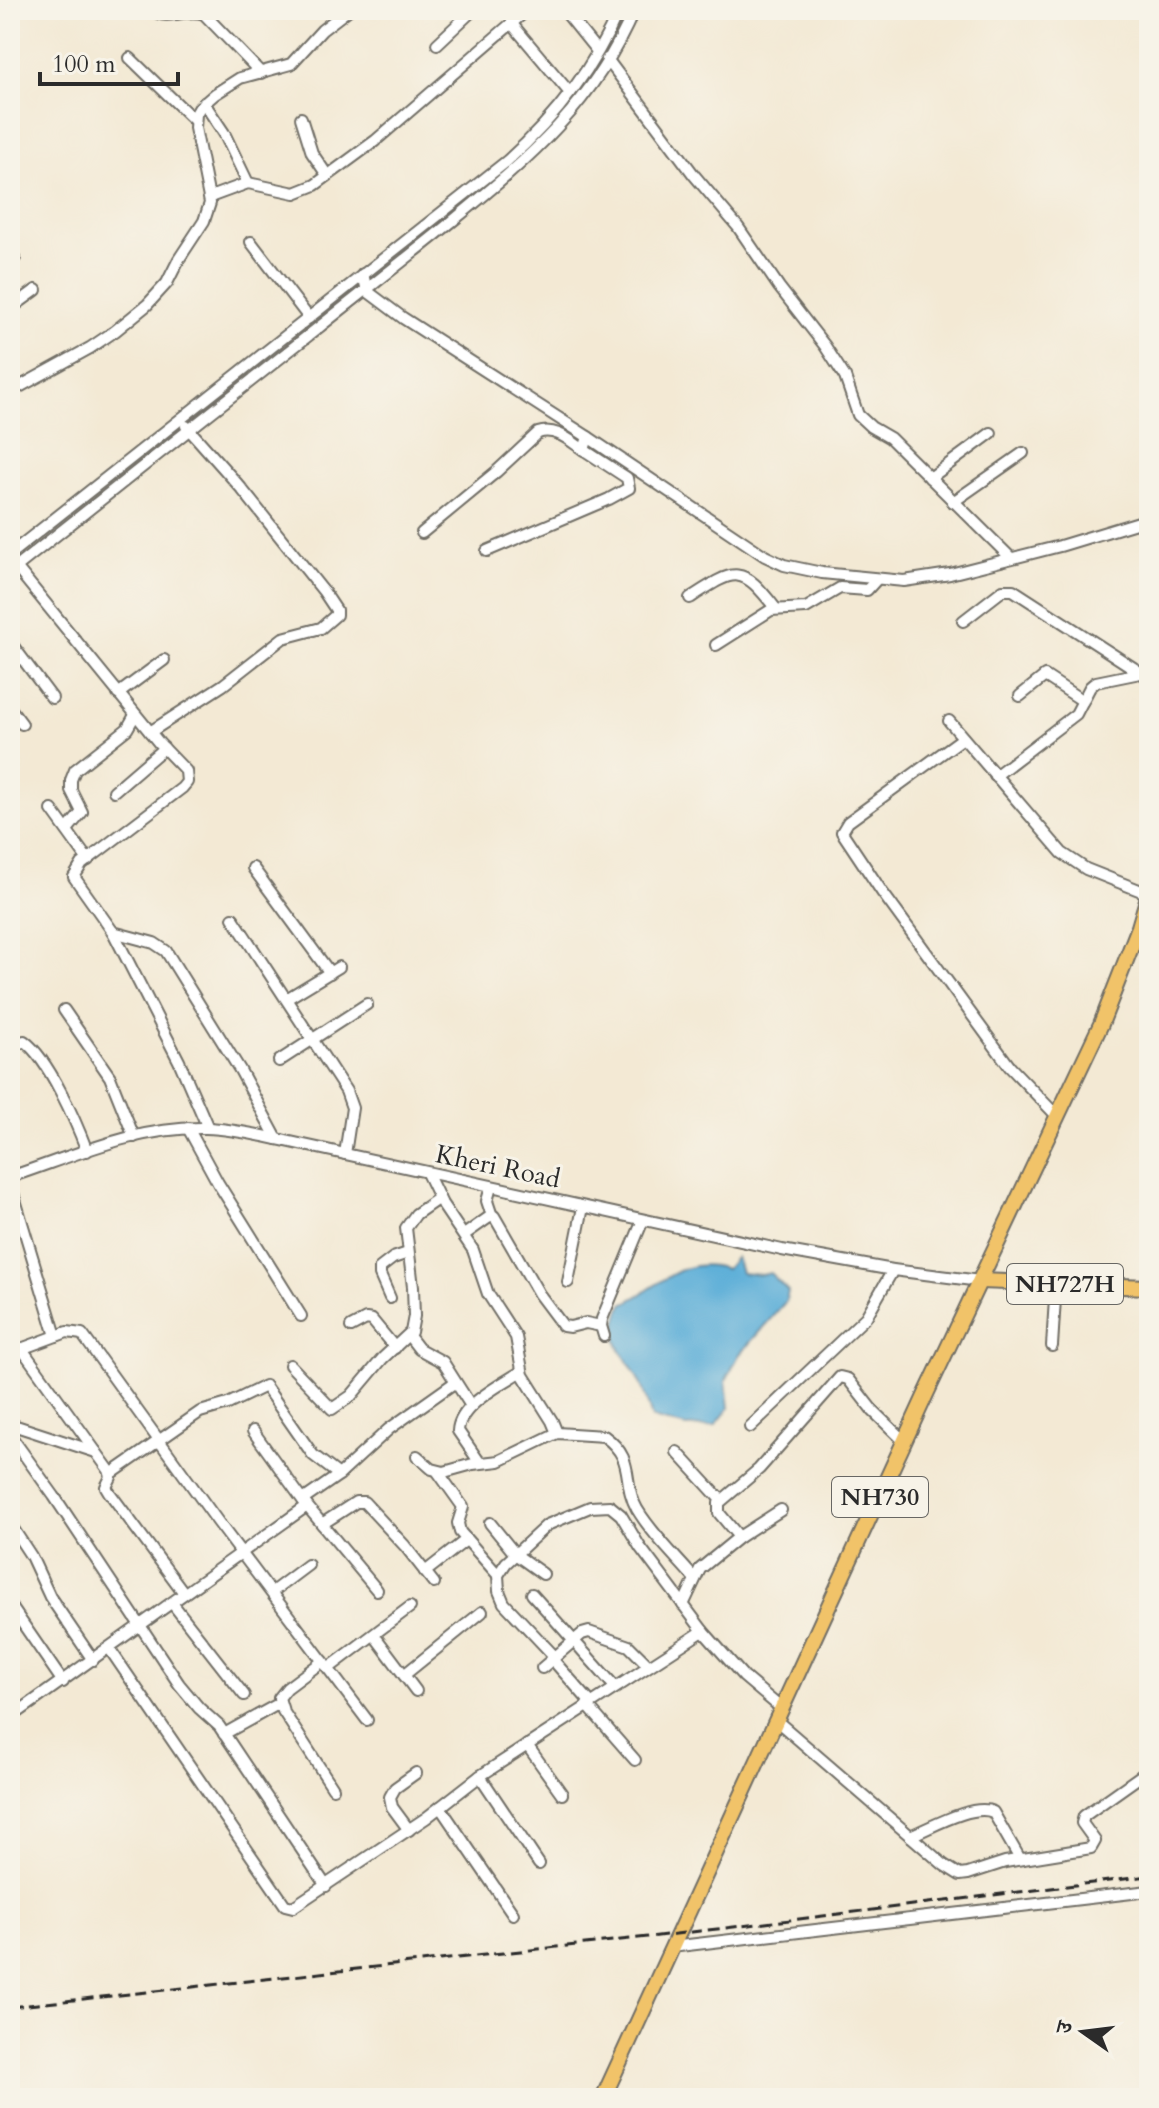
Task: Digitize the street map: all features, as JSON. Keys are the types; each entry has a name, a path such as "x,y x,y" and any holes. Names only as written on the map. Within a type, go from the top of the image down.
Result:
{"highway":[{"name":"NH730","path":"603,2098 1101,1024 1149,893"},
{"name":"NH727H","path":"980,1281 1149,1287"}],"street":[{"path":"152,10 162,16 191,12 204,14 261,73"},
{"path":"194,120 204,103 230,83 291,64 322,30 348,10"},
{"path":"437,44 473,10"},
{"path":"210,197 248,183 295,193 315,185 375,141 527,10"},
{"path":"564,10 597,51"},
{"path":"208,1128 179,1061 113,932 74,877 77,869 169,800 187,782 184,767 135,715 13,570 309,318 363,287 507,161 542,128 570,93 619,10"},
{"path":"10,554 529,158 574,109 634,10"},
{"path":"512,24 570,93"},
{"path":"10,392 90,348 147,305 167,283 204,221 210,197 194,120 130,58"},
{"path":"607,59 699,181 758,252 779,287 825,346 845,377 858,415 890,438 1011,558"},
{"path":"204,103 224,133 248,183"},
{"path":"301,118 312,153 327,175"},
{"path":"251,242 309,318"},
{"path":"363,287 403,318 587,443 774,561 874,582 921,579 1011,558 1149,519"},
{"path":"10,309 36,290"},
{"path":"150,732 223,685 283,638 321,628 336,615 333,603 241,488 184,424"},
{"path":"422,533 538,433 556,432 587,443 627,478 629,488 609,499 487,551"},
{"path":"930,478 991,433"},
{"path":"953,502 1023,453"},
{"path":"690,598 719,580 740,575 752,580 776,609"},
{"path":"716,645 761,615 776,609 806,608 835,589 867,590 874,582"},
{"path":"963,621 1003,590 1013,590 1145,675"},
{"path":"10,642 52,698"},
{"path":"118,694 164,660"},
{"path":"995,776 1076,714 1090,687 1096,682 1145,675"},
{"path":"1020,696 1045,676 1083,701"},
{"path":"10,708 22,724"},
{"path":"67,830 82,812 71,790 75,770 127,729 135,715"},
{"path":"949,721 1050,841 1073,862 1149,893"},
{"path":"963,738 848,822 842,832 1010,1067 1058,1117"},
{"path":"114,791 164,748"},
{"path":"52,810 88,860"},
{"path":"253,868 334,970 288,998"},
{"path":"233,918 288,998 350,1099 345,1154"},
{"path":"113,932 154,943 166,951 240,1070 277,1139"},
{"path":"279,1061 367,1004"},
{"path":"64,1010 110,1077 134,1137"},
{"path":"10,1048 24,1041 32,1048 62,1094 87,1151"},
{"path":"188,1128 301,1316"},
{"name":"Kheri Road","path":"10,1177 134,1137 188,1128 208,1128 277,1139 782,1250 893,1270 980,1281"},
{"path":"427,1173 439,1198 473,1250 488,1294 519,1343 522,1371 557,1433"},
{"path":"10,1183 56,1336"},
{"path":"491,1187 487,1201 492,1216 498,1221 539,1294 563,1326 586,1323 603,1331 643,1220"},
{"path":"290,1365 332,1409 351,1396 409,1336 414,1316 405,1234 409,1222 439,1198"},
{"path":"568,1282 583,1207"},
{"path":"464,1235 492,1216"},
{"path":"390,1298 380,1268 393,1258 408,1253"},
{"path":"750,1427 866,1317 893,1270"},
{"path":"1052,1346 1056,1283"},
{"path":"351,1327 366,1319 372,1320 395,1348"},
{"path":"10,1353 73,1331 82,1334 158,1442 367,1720"},
{"path":"409,1336 419,1349 440,1359 471,1406"},
{"path":"22,1349 111,1474"},
{"path":"480,1463 457,1428 471,1406 522,1371"},
{"path":"739,1537 719,1513 717,1506 759,1469 825,1391 843,1376 905,1442"},
{"path":"10,1718 172,1603 305,1503 389,1429 454,1383"},
{"path":"184,1593 109,1492 106,1487 111,1474 200,1412 234,1402 265,1386 313,1455 339,1475"},
{"path":"10,1424 96,1452"},
{"path":"253,1431 305,1503 377,1590"},
{"path":"438,1472 499,1461 557,1433 599,1435 612,1442 627,1465 629,1490 637,1509 694,1578"},
{"path":"10,1435 192,1701 213,1719 224,1734 326,1886"},
{"path":"677,1452 721,1500"},
{"path":"417,1456 438,1472 463,1507 458,1527 498,1575 504,1603 554,1658 635,1760"},
{"path":"322,1524 356,1502 364,1502 434,1583"},
{"path":"498,1575 515,1554 547,1525 590,1507 610,1506 621,1515 640,1547 703,1631 780,1715 910,1836 960,1875 1020,1859 1091,1848 1095,1841 1082,1823 1084,1816 1149,1770"},
{"path":"683,1605 700,1569 739,1537 781,1510"},
{"path":"490,1523 515,1554 543,1574"},
{"path":"10,1524 31,1556 50,1597 93,1660"},
{"path":"425,1572 466,1540"},
{"path":"272,1592 308,1565"},
{"path":"532,1594 615,1687"},
{"path":"172,1603 244,1695"},
{"path":"10,1605 63,1682"},
{"path":"333,1788 280,1703 281,1693 374,1635 410,1607"},
{"path":"404,1675 482,1612"},
{"path":"109,1648 285,1905 293,1907 409,1830 480,1776 703,1631"},
{"path":"542,1668 589,1632 633,1648 648,1665"},
{"path":"374,1635 416,1691"},
{"path":"224,1734 280,1703"},
{"path":"527,1745 562,1794"},
{"path":"409,1830 392,1807 390,1797 395,1788 416,1773"},
{"path":"480,1776 539,1864"},
{"path":"440,1807 513,1914"},
{"path":"910,1836 964,1814 985,1809 993,1812 1020,1859"},
{"path":"671,1947 1149,1891"}],"water":[{"path":"736,1257 741,1273 770,1273 788,1291 786,1301 739,1355 726,1380 729,1408 715,1426 686,1427 652,1418 641,1385 618,1346 616,1329 623,1304 683,1269 710,1266 726,1269"}],"railway":[{"path":"10,2007 676,1934 1149,1876"}]}
